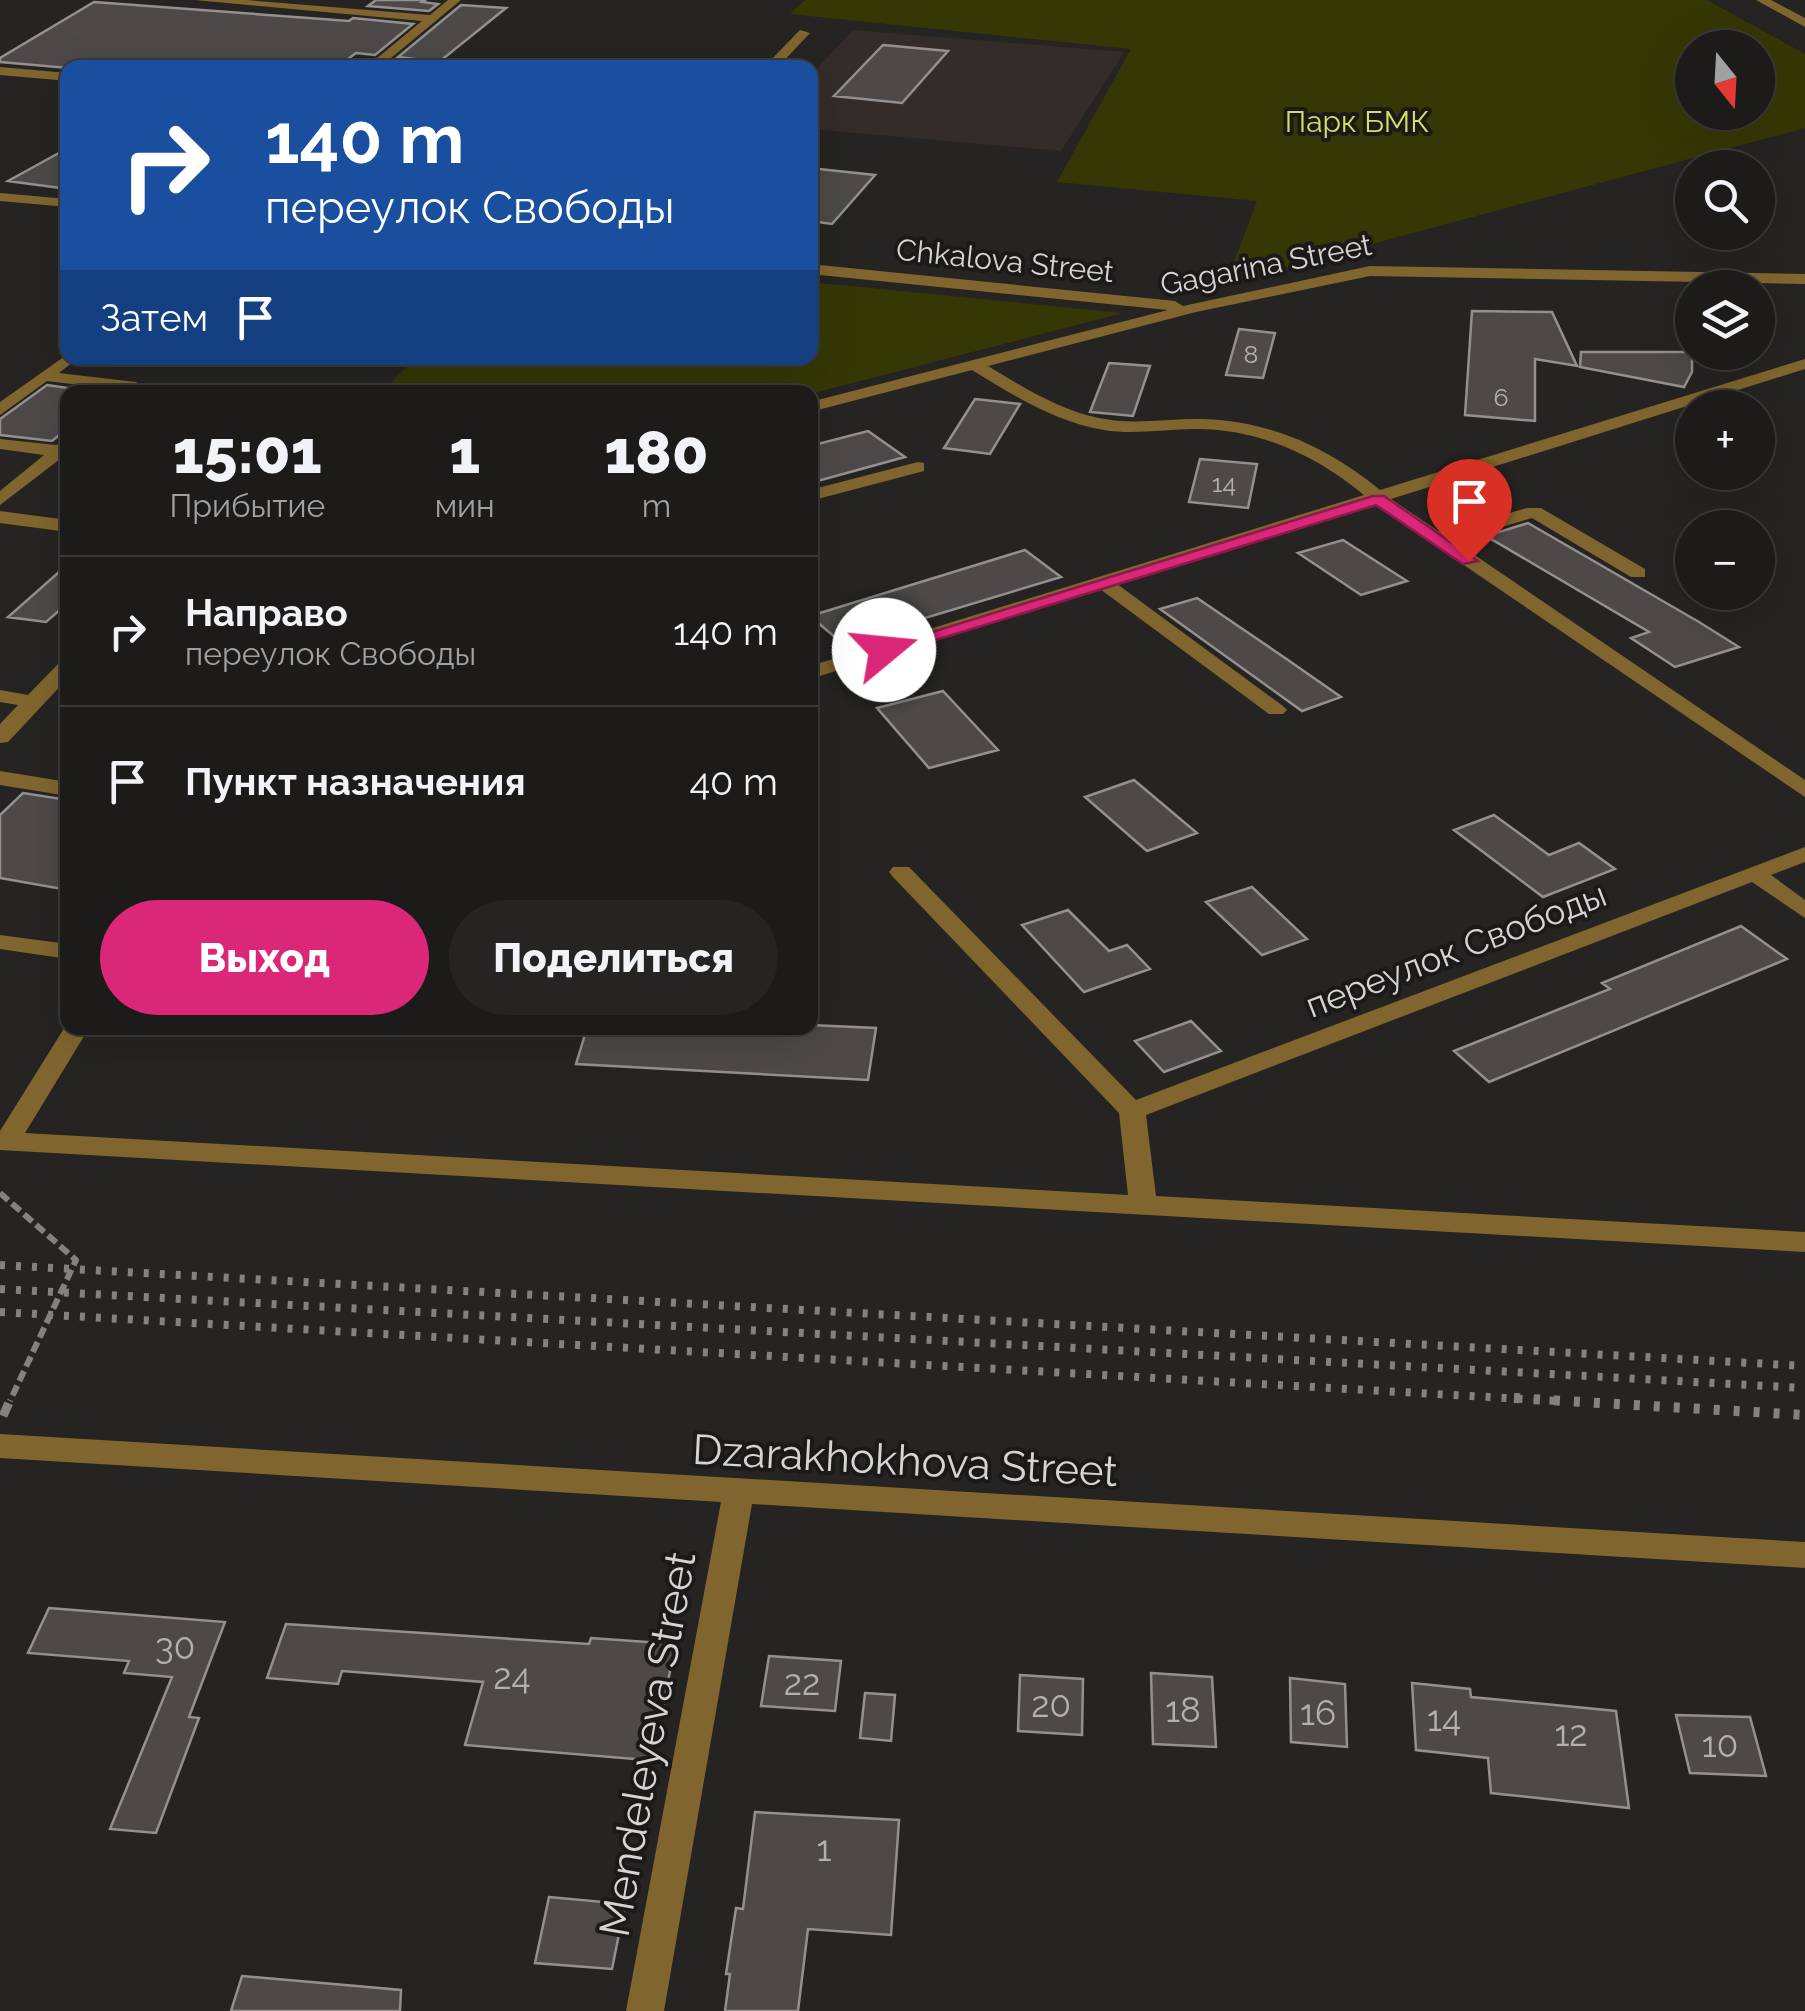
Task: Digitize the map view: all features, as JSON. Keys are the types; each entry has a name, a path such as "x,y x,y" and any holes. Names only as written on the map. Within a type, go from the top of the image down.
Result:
{"street":[{"path":"201,0 429,18"},
{"path":"379,60 455,0"},
{"path":"1762,0 1805,23"},
{"path":"777,60 804,33"},
{"path":"0,71 60,76"},
{"path":"0,196 60,201"},
{"name":"Chkalova Street","path":"818,270 1195,308"},
{"name":"Gagarina Street","path":"818,405 1195,308 1370,270 1805,280"},
{"path":"974,364 1048,408 1095,423 1205,424 1284,437 1351,474 1378,499 1805,790"},
{"path":"818,670 1805,364"},
{"path":"0,410 60,365"},
{"path":"43,376 127,385"},
{"path":"0,444 60,447"},
{"path":"0,500 60,450"},
{"path":"818,494 918,467"},
{"path":"1438,540 1534,512 1638,573"},
{"path":"0,517 60,525"},
{"path":"1104,583 1276,710"},
{"path":"0,737 60,674"},
{"path":"0,696 34,702"},
{"path":"0,778 60,788"},
{"name":"переулок Свободы","path":"1132,1111 1805,854"},
{"path":"901,872 1132,1111 1143,1203"},
{"path":"1754,873 1805,910"},
{"path":"0,942 60,951"},
{"path":"72,1035 4,1141 1805,1242"},
{"name":"Dzarakhokhova Street","path":"0,1446 738,1494 1805,1555"},
{"name":"Mendeleyeva Street","path":"646,2011 738,1494"}],"path":[{"path":"0,1193 76,1260 0,1422"}],"shaded area":[{"path":"853,30 1124,52 1061,151 818,130 818,67"}],"green space":[{"name":"Парк БМК","path":"805,0 1707,0 1761,30 1675,30 1675,130 1775,130 1775,37 1805,54 1805,128 1723,150 1675,150 1675,163 1226,283 1257,201 1057,182 1131,49 790,14"},
{"path":"818,283 1123,313 818,392 818,385 388,385 409,365 818,365"}],"building":[{"path":"376,0 425,0 422,2 438,4 429,11 368,6"},
{"path":"94,2 413,24 375,55 356,53 346,60 60,60 60,67 0,62 0,58"},
{"path":"461,5 506,8 441,60 398,57"},
{"path":"883,45 948,51 902,103 834,96"},
{"path":"60,152 60,188 8,181"},
{"path":"818,169 875,175 832,224 818,222"},
{"path":"1472,311 1552,312 1577,366 1535,359 1535,421 1465,415"},
{"path":"1239,329 1275,333 1263,378 1226,375"},
{"path":"1581,352 1675,352 1675,370 1692,372 1684,387 1580,367"},
{"path":"1109,363 1150,366 1133,416 1090,412"},
{"path":"47,385 60,387 60,434 52,441 0,435 0,419"},
{"path":"975,399 1020,404 990,454 944,448"},
{"path":"868,431 905,457 818,481 818,444"},
{"path":"1200,459 1257,464 1248,508 1189,502"},
{"path":"1482,497 1505,510 1464,522 1442,510"},
{"path":"1528,523 1739,647 1675,667 1631,638 1649,632 1486,536"},
{"path":"1343,540 1407,581 1361,595 1298,553"},
{"path":"1025,550 1061,577 842,643 818,623 818,614"},
{"path":"60,571 60,610 46,622 8,617"},
{"path":"1197,598 1341,697 1302,711 1160,609"},
{"path":"943,691 998,750 929,768 877,708"},
{"path":"1134,780 1197,833 1147,851 1085,797"},
{"path":"23,793 60,799 60,889 0,878 0,815"},
{"path":"1494,815 1549,855 1579,843 1615,869 1543,897 1454,830"},
{"path":"1252,887 1307,939 1262,955 1206,902"},
{"path":"1068,910 1109,951 1127,945 1150,969 1084,992 1022,925"},
{"path":"1741,926 1787,959 1489,1082 1454,1051 1610,989 1602,983"},
{"path":"1191,1021 1221,1051 1164,1072 1135,1041"},
{"path":"818,1025 876,1028 868,1080 576,1064 585,1035 818,1035"},
{"path":"49,1608 225,1622 189,1717 199,1718 156,1833 110,1829 172,1677 124,1673 129,1661 28,1653"},
{"path":"286,1624 589,1644 591,1638 675,1644 664,1704 657,1703 646,1760 465,1745 483,1682 342,1671 338,1684 267,1678"},
{"path":"769,1656 841,1661 835,1711 761,1706"},
{"path":"1151,1673 1212,1677 1216,1747 1153,1744"},
{"path":"1020,1675 1083,1679 1082,1735 1018,1731"},
{"path":"1290,1678 1345,1684 1347,1747 1291,1742"},
{"path":"1412,1683 1470,1689 1471,1697 1616,1711 1629,1808 1491,1793 1488,1758 1416,1750"},
{"path":"865,1693 895,1695 891,1741 860,1738"},
{"path":"1676,1715 1750,1717 1766,1776 1690,1773"},
{"path":"755,1812 899,1820 891,1935 808,1929 798,2011 725,2011 730,1974 726,1974 736,1908 743,1909"},
{"path":"549,1897 625,1904 612,1969 535,1963"},
{"path":"242,1976 401,1990 400,2011 231,2011"}],"railway":[{"path":"0,1265 1805,1366"},
{"path":"0,1289 1805,1388"},
{"path":"0,1312 1558,1401"},
{"path":"1514,1398 1805,1415"}],"route":[{"path":"884,650 1378,499 1469,561"}]}
